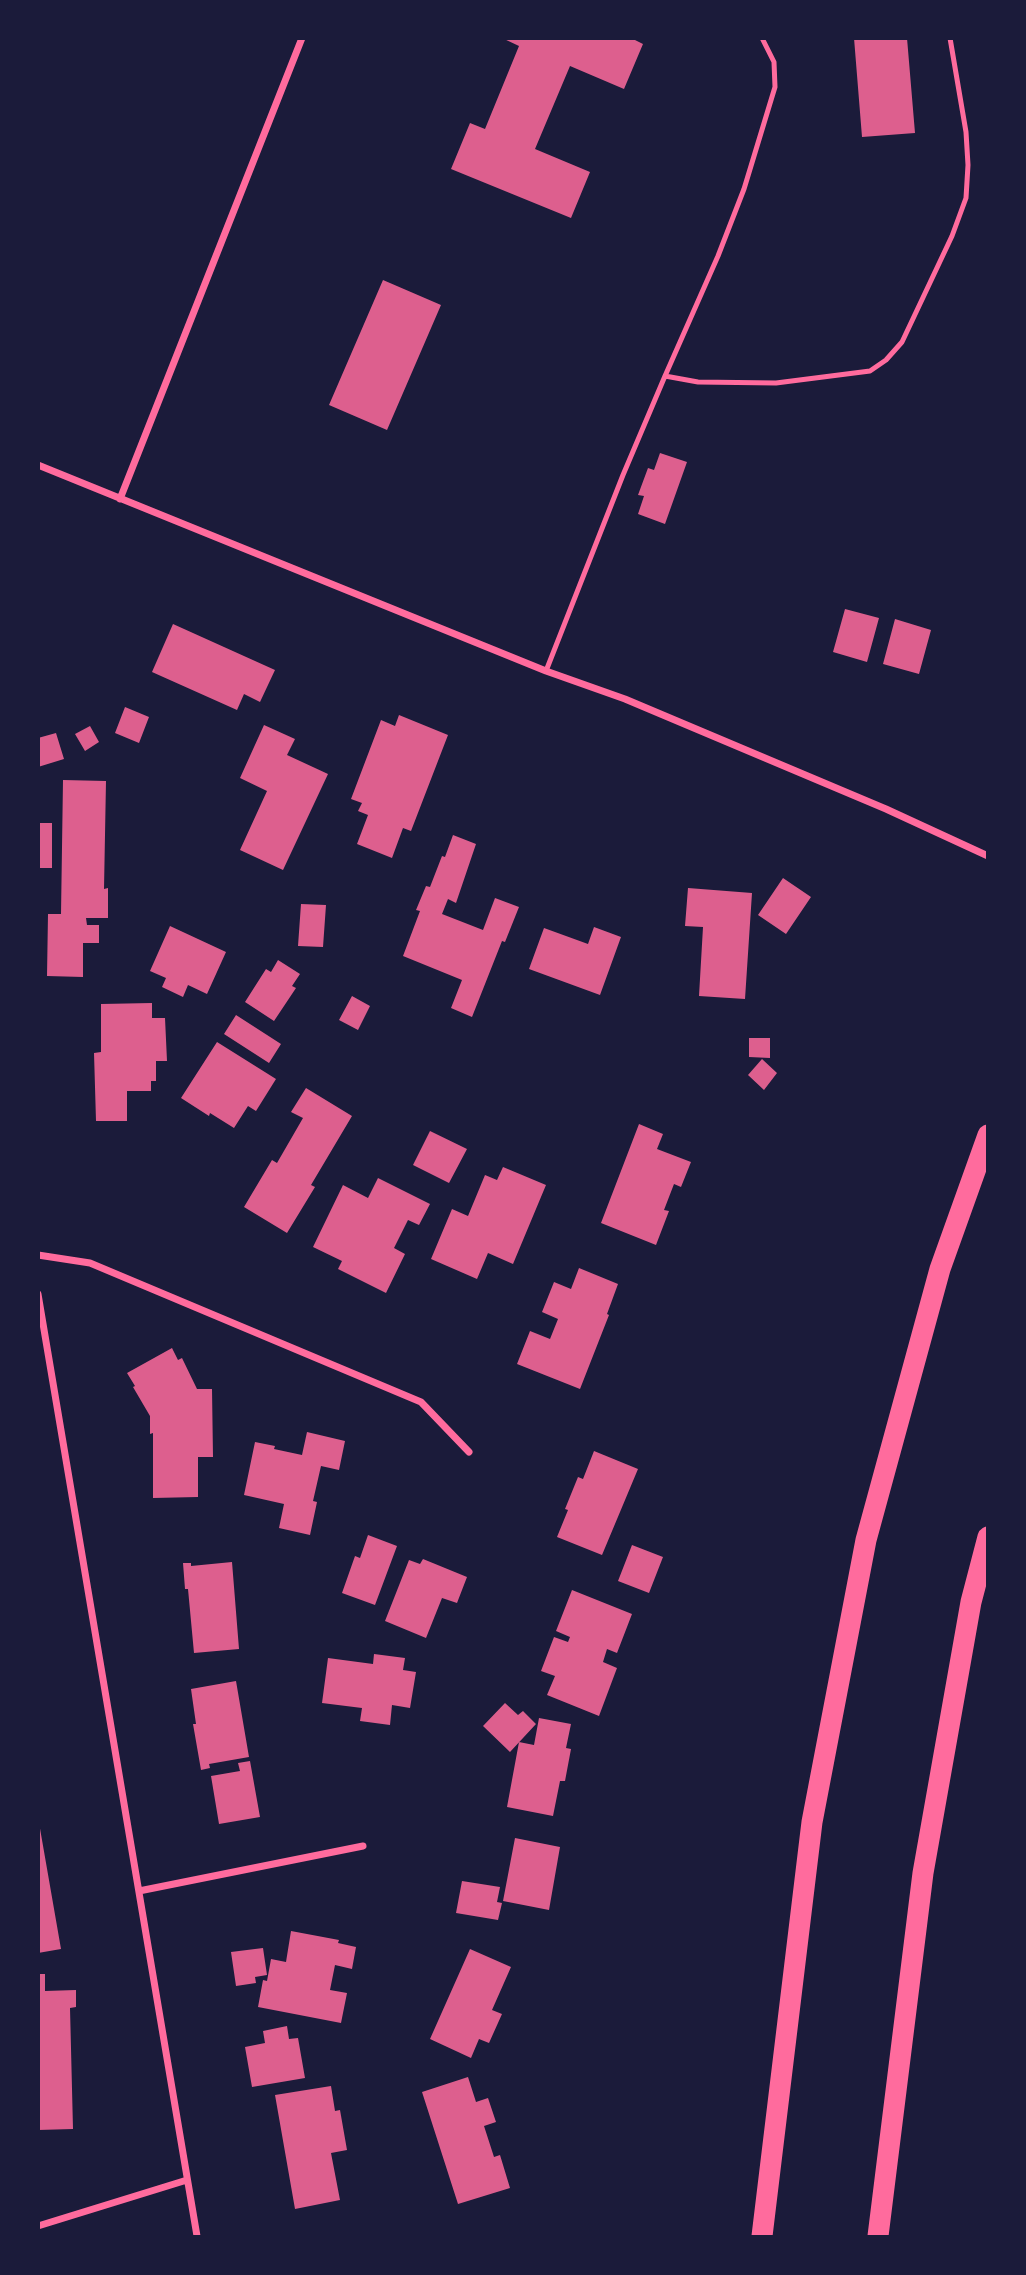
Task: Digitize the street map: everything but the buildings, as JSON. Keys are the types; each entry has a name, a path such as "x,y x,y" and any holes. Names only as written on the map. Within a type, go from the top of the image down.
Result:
{"highway":[{"path":"762,2236 812,1822 866,1540 940,1269 988,1135"},
{"path":"878,2236 923,1873 971,1602 988,1537"}],"street":[{"path":"120,499 302,38"},
{"path":"38,465 546,671 625,699 886,808 987,856"},
{"path":"38,1255 90,1263 421,1402 469,1451"},
{"path":"38,1294 197,2236"},
{"path":"139,1891 363,1846"},
{"path":"38,2226 187,2180"}],"lane":[{"path":"546,671 623,475 718,257 744,189 775,87 774,62 762,38"},
{"path":"665,376 698,382 776,383 870,371 886,360 902,342 952,236 966,198 966,132 950,38"}]}
